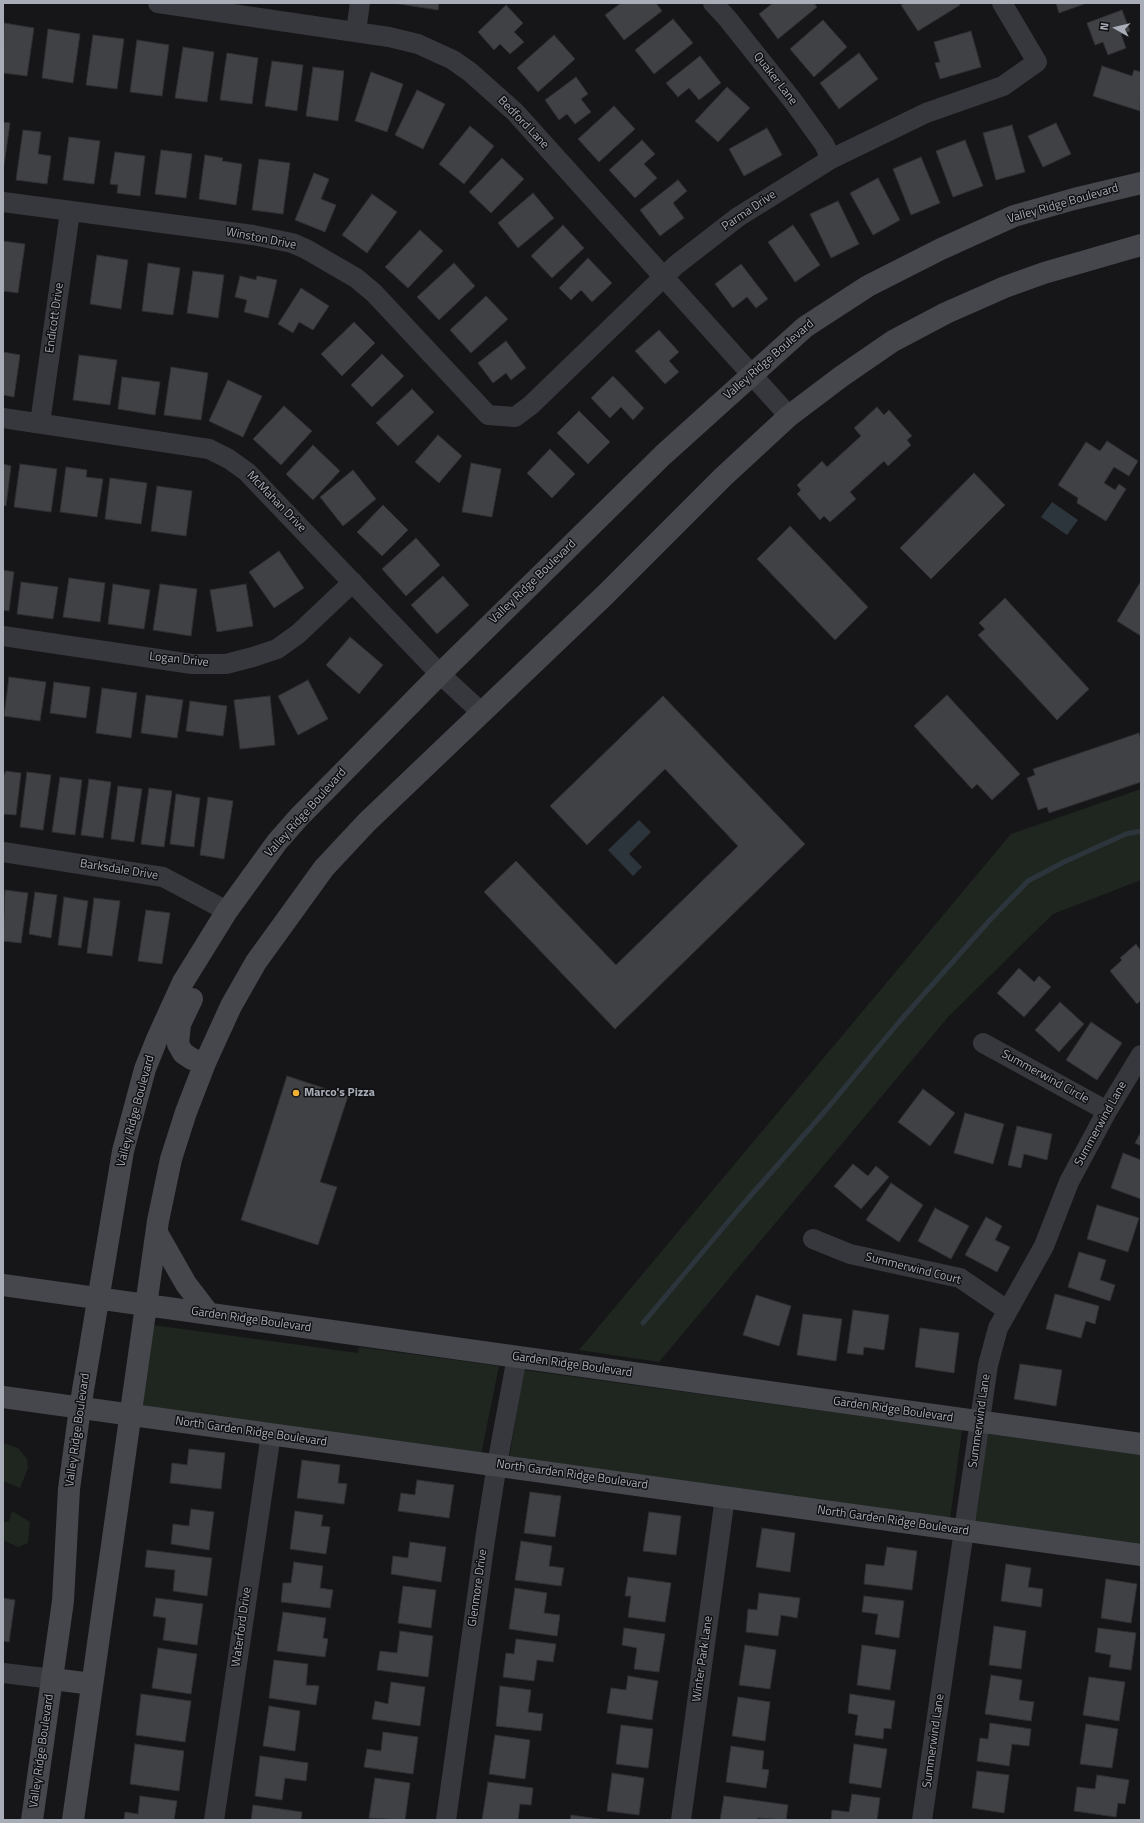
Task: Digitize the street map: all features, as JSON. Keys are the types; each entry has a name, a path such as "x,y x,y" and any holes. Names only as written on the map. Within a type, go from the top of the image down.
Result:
{"main road":[{"name":"Valley Ridge Boulevard","path":"32,1820 63,1601 69,1489 80,1408 123,1151 145,1069 183,982 227,911 278,842 295,822 440,674 663,455 805,327 868,286 941,249 1014,216 1074,199 1141,183"},
{"path":"73,1820 157,1233 172,1159 186,1112 205,1063 231,1006 256,962 324,868 378,812 605,595 693,506 788,416 893,341 946,313 1005,287 1044,273 1141,245"},
{"path":"205,1063 192,1059 183,1053 178,1044 178,1034 180,1024 204,974 206,945"},
{"path":"157,1233 186,1284 209,1314"},
{"name":"Garden Ridge Boulevard","path":"3,1285 1141,1444"},
{"name":"North Garden Ridge Boulevard","path":"3,1397 497,1464 1141,1555"},
{"path":"53,1678 92,1684"}],"street":[{"name":"Bedford Lane","path":"158,3 356,31 418,44 447,56 470,72 515,112 788,416"},
{"path":"356,31 360,3"},
{"name":"Quaker Lane","path":"713,3 727,18 793,100 824,144 831,159"},
{"name":"Parma Drive","path":"502,417 515,417 531,405 676,265 738,217 831,159 926,113 1002,86 1037,62 1002,3"},
{"name":"Winston Drive","path":"3,202 253,235 292,244 306,249 356,278 374,293 488,415 502,417"},
{"name":"Endicott Drive","path":"40,423 70,212"},
{"name":"McMahan Drive","path":"3,418 209,449 229,459 247,472 440,674 482,713"},
{"name":"Logan Drive","path":"3,636 192,664 226,664 277,649 298,634 353,582"},
{"name":"Barksdale Drive","path":"3,852 163,878 227,911"},
{"name":"Summerwind Circle","path":"983,1043 1107,1111"},
{"name":"Summerwind Lane","path":"922,1820 988,1364 998,1328 1044,1246 1069,1182 1107,1111 1141,1055"},
{"name":"Summerwind Court","path":"813,1239 850,1254 960,1278 1007,1310"},
{"name":"Glenmore Drive","path":"446,1820 497,1464 517,1357"},
{"name":"Waterford Drive","path":"214,1820 271,1434"},
{"name":"Winter Park Lane","path":"681,1820 725,1497"},
{"path":"3,1673 53,1678"}],"shaded area":[{"path":"1052,502 1078,520 1067,535 1041,517"},
{"path":"1141,789 1141,880 1053,914 949,1016 659,1362 579,1350 1011,834"},
{"path":"639,820 651,832 629,854 642,867 633,876 608,850"},
{"path":"153,1325 358,1353 359,1347 499,1366 481,1455 142,1409"},
{"path":"524,1370 962,1430 950,1520 509,1459"},
{"path":"988,1434 1141,1455 1141,1546 974,1523"},
{"path":"3,1443 18,1448 27,1459 28,1468 20,1488 3,1481"},
{"path":"12,1511 30,1522 28,1543 18,1547 3,1540 3,1523 9,1521"}],"building":[{"path":"393,3 439,3 438,10"},
{"path":"621,3 656,3 662,11 624,40 605,15"},
{"path":"773,3 814,3 817,7 778,39 759,14"},
{"path":"905,3 959,3 960,5 918,31 901,5"},
{"path":"1056,3 1087,3 1059,13"},
{"path":"506,5 523,23 514,32 524,42 510,54 500,44 494,50 478,32"},
{"path":"1122,10 1130,31 1121,34 1126,48 1108,55 1103,42 1095,45 1087,23"},
{"path":"673,19 693,43 654,74 635,50"},
{"path":"823,20 847,47 814,77 790,49"},
{"path":"4,23 34,28 27,76 3,73"},
{"path":"48,29 80,34 73,83 42,78"},
{"path":"971,31 981,67 940,79 935,63 940,62 934,42"},
{"path":"93,35 124,39 117,89 86,85"},
{"path":"554,35 575,59 538,92 517,68"},
{"path":"137,40 169,45 162,96 130,92"},
{"path":"183,47 214,52 207,102 175,98"},
{"path":"227,53 258,58 252,104 220,100"},
{"path":"859,53 878,79 839,109 820,83"},
{"path":"700,56 721,83 699,100 689,88 678,97 666,83"},
{"path":"272,61 303,65 297,111 265,106"},
{"path":"1102,66 1132,76 1134,70 1141,72 1140,111 1093,96"},
{"path":"313,67 344,71 338,121 306,116"},
{"path":"371,72 403,84 387,132 355,121"},
{"path":"576,77 588,94 581,99 591,112 575,124 567,114 559,120 545,100"},
{"path":"727,87 750,108 718,142 695,121"},
{"path":"417,90 445,104 423,149 395,135"},
{"path":"614,106 635,129 599,162 578,139"},
{"path":"3,122 10,123 3,172"},
{"path":"1056,123 1071,154 1043,167 1028,136"},
{"path":"1012,125 1025,172 996,180 983,133"},
{"path":"470,126 494,146 464,184 439,164"},
{"path":"767,128 782,155 744,176 729,149"},
{"path":"23,130 41,132 38,154 51,156 47,184 16,180"},
{"path":"69,137 100,141 94,184 63,180"},
{"path":"642,140 655,154 644,164 657,178 635,198 609,170"},
{"path":"965,140 983,186 953,197 936,151"},
{"path":"161,150 192,154 186,198 155,194"},
{"path":"115,152 145,156 140,196 117,193 118,185 110,184"},
{"path":"205,155 223,158 222,161 242,164 236,205 199,199"},
{"path":"921,157 940,203 911,215 893,169"},
{"path":"502,158 524,179 491,213 469,192"},
{"path":"259,159 290,163 283,214 252,210"},
{"path":"314,173 329,179 321,199 336,205 325,232 295,220"},
{"path":"878,178 900,220 873,235 850,193"},
{"path":"678,180 687,191 673,203 684,218 660,236 640,210"},
{"path":"533,193 554,218 518,248 498,223"},
{"path":"372,194 397,212 367,253 342,235"},
{"path":"838,201 859,244 831,258 810,214"},
{"path":"563,225 584,248 552,278 531,256"},
{"path":"793,225 820,265 795,282 768,242"},
{"path":"420,230 443,251 408,288 385,267"},
{"path":"3,241 25,244 18,293 3,291"},
{"path":"97,255 128,260 121,309 90,304"},
{"path":"588,258 612,283 592,302 581,290 571,300 559,288"},
{"path":"148,263 180,268 173,315 142,311"},
{"path":"454,263 475,286 439,320 417,297"},
{"path":"741,264 768,299 756,308 747,297 733,308 715,284"},
{"path":"193,271 224,275 218,318 187,313"},
{"path":"240,276 256,280 257,276 277,280 268,318 244,312 247,300 235,297"},
{"path":"301,288 329,306 313,330 299,322 293,333 278,324"},
{"path":"486,296 508,319 471,353 450,330"},
{"path":"354,322 375,343 342,376 321,354"},
{"path":"659,330 679,352 669,361 679,372 665,384 635,351"},
{"path":"506,341 526,368 511,380 506,373 493,383 478,363"},
{"path":"3,352 20,355 14,397 3,395"},
{"path":"382,354 404,376 372,407 351,385"},
{"path":"79,355 117,360 110,405 73,400"},
{"path":"171,367 208,373 201,420 164,415"},
{"path":"613,376 644,408 633,420 621,407 610,418 591,398"},
{"path":"122,377 160,382 155,415 118,409"},
{"path":"228,380 262,396 243,437 209,421"},
{"path":"412,389 434,412 398,446 376,423"},
{"path":"284,406 312,431 281,465 253,439"},
{"path":"877,407 884,415 889,410 912,436 907,440 911,445 888,466 884,461 850,492 856,499 830,522 824,516 820,520 797,494 801,490 797,485 822,461 827,467 861,436 854,428"},
{"path":"579,411 610,442 588,464 557,433"},
{"path":"438,435 462,456 439,483 415,462"},
{"path":"1107,441 1138,461 1129,476 1114,467 1104,483 1115,490 1119,484 1126,489 1106,521 1077,503 1078,498 1058,485 1086,442 1100,451"},
{"path":"313,445 340,471 313,500 286,474"},
{"path":"550,449 575,474 552,498 527,473"},
{"path":"471,463 501,469 492,517 462,512"},
{"path":"3,464 11,466 6,506 3,505"},
{"path":"20,464 57,469 51,512 14,507"},
{"path":"66,467 87,470 86,477 103,479 97,517 60,512"},
{"path":"353,470 376,499 343,526 320,497"},
{"path":"974,473 1005,505 931,579 900,548"},
{"path":"110,478 147,483 141,524 105,519"},
{"path":"157,486 192,491 186,536 151,531"},
{"path":"383,505 408,530 382,556 357,532"},
{"path":"790,526 868,607 835,640 757,559"},
{"path":"416,538 440,565 406,596 382,569"},
{"path":"279,551 304,588 274,608 249,572"},
{"path":"3,570 14,572 9,611 3,610"},
{"path":"443,576 469,605 437,634 411,605"},
{"path":"69,578 105,583 100,622 63,617"},
{"path":"1141,581 1141,636 1117,621"},
{"path":"21,582 58,587 53,619 17,614"},
{"path":"113,584 150,590 144,629 108,624"},
{"path":"160,584 197,589 191,636 153,630"},
{"path":"246,584 253,626 217,632 210,590"},
{"path":"1005,598 1089,689 1057,720 978,635 985,629 979,623"},
{"path":"350,637 383,665 359,694 326,665"},
{"path":"9,677 46,682 40,721 4,716"},
{"path":"308,680 328,719 298,735 278,696"},
{"path":"54,682 90,687 86,718 50,713"},
{"path":"102,688 137,693 131,738 96,733"},
{"path":"146,695 183,700 177,738 141,733"},
{"path":"947,695 1020,774 992,800 977,784 972,789 914,726"},
{"path":"270,696 275,745 240,749 234,700"},
{"path":"663,696 805,844 615,1029 484,892 516,861 616,965 738,846 665,769 587,845 550,806"},
{"path":"190,701 227,706 223,736 186,731"},
{"path":"1139,733 1141,740 1141,782 1049,813 1047,807 1038,810 1027,778 1035,775 1033,769"},
{"path":"6,771 21,773 16,815 3,814 3,777"},
{"path":"27,772 51,775 43,830 20,827"},
{"path":"60,777 82,780 75,835 52,832"},
{"path":"89,779 111,782 103,838 81,835"},
{"path":"118,786 142,789 134,842 111,839"},
{"path":"149,788 172,791 164,847 141,844"},
{"path":"176,794 200,798 194,847 170,844"},
{"path":"208,797 233,801 224,859 200,855"},
{"path":"5,890 28,893 21,943 3,941"},
{"path":"35,892 57,895 51,938 29,934"},
{"path":"64,897 88,901 81,948 58,945"},
{"path":"94,898 120,901 112,956 87,953"},
{"path":"146,910 170,913 162,964 138,961"},
{"path":"1136,944 1141,951 1141,1000 1137,1004 1110,971 1122,960 1120,958"},
{"path":"1019,968 1034,982 1039,976 1051,987 1024,1017 997,993"},
{"path":"1060,1002 1084,1024 1059,1052 1035,1030"},
{"path":"1091,1022 1122,1043 1097,1080 1066,1060"},
{"path":"287,1076 348,1096 320,1182 337,1187 318,1245 241,1220"},
{"path":"923,1089 955,1113 930,1146 898,1122"},
{"path":"965,1113 1004,1124 993,1164 954,1153"},
{"path":"1017,1126 1052,1134 1047,1160 1024,1154 1021,1168 1008,1165"},
{"path":"1141,1132 1141,1146 1135,1143"},
{"path":"1123,1153 1141,1160 1141,1199 1111,1188"},
{"path":"853,1164 868,1176 876,1166 889,1177 861,1209 834,1186"},
{"path":"891,1183 923,1205 899,1242 866,1220"},
{"path":"1097,1205 1139,1218 1128,1252 1087,1239"},
{"path":"935,1208 969,1226 951,1259 918,1241"},
{"path":"986,1217 1002,1226 995,1240 1010,1247 997,1272 965,1255"},
{"path":"1079,1252 1106,1260 1100,1280 1115,1285 1110,1301 1068,1287"},
{"path":"1055,1294 1099,1306 1095,1324 1086,1321 1081,1338 1046,1329"},
{"path":"756,1295 791,1306 779,1346 743,1335"},
{"path":"853,1310 889,1315 884,1350 864,1347 863,1355 847,1353"},
{"path":"803,1314 842,1319 836,1361 797,1355"},
{"path":"920,1328 959,1333 954,1373 915,1367"},
{"path":"1020,1364 1062,1370 1056,1406 1014,1399"},
{"path":"189,1449 225,1453 221,1489 170,1483 172,1463 187,1465"},
{"path":"302,1460 340,1465 338,1483 347,1484 344,1504 297,1498"},
{"path":"417,1480 454,1485 449,1518 398,1511 401,1493 415,1495"},
{"path":"530,1492 561,1496 555,1537 524,1533"},
{"path":"191,1509 214,1512 209,1550 171,1544 173,1524 189,1526"},
{"path":"295,1511 323,1515 321,1526 330,1527 326,1554 290,1549"},
{"path":"649,1512 681,1516 676,1555 643,1551"},
{"path":"762,1528 795,1533 790,1572 756,1567"},
{"path":"521,1541 552,1546 549,1566 564,1568 561,1586 515,1580"},
{"path":"410,1542 446,1547 441,1582 391,1574 393,1556 408,1558"},
{"path":"887,1547 917,1551 912,1590 864,1584 866,1564 884,1566"},
{"path":"147,1550 212,1558 207,1596 173,1591 175,1570 145,1567"},
{"path":"294,1562 323,1566 320,1588 333,1590 330,1608 281,1602 283,1583 291,1583"},
{"path":"1006,1564 1031,1568 1028,1587 1043,1589 1041,1607 1001,1601"},
{"path":"628,1577 671,1583 665,1622 628,1617 631,1596 625,1596"},
{"path":"1106,1579 1137,1584 1131,1623 1101,1618"},
{"path":"403,1586 436,1590 431,1628 398,1623"},
{"path":"515,1588 547,1593 544,1613 560,1615 557,1636 509,1629"},
{"path":"759,1593 800,1598 797,1618 781,1615 778,1636 746,1632 748,1609 757,1610"},
{"path":"864,1596 904,1601 899,1638 875,1634 878,1614 862,1612"},
{"path":"3,1598 15,1600 9,1642 3,1641"},
{"path":"156,1598 203,1604 197,1645 163,1640 166,1618 153,1616"},
{"path":"283,1612 326,1618 323,1638 328,1639 325,1657 277,1651"},
{"path":"994,1626 1026,1631 1021,1669 989,1665"},
{"path":"624,1628 665,1634 659,1672 634,1669 637,1648 622,1645"},
{"path":"1098,1628 1136,1633 1131,1670 1109,1667 1111,1655 1095,1652"},
{"path":"400,1631 433,1636 428,1677 377,1670 380,1651 397,1653"},
{"path":"516,1639 556,1644 553,1662 537,1660 534,1681 503,1677 506,1653 514,1654"},
{"path":"745,1645 776,1650 770,1689 739,1685"},
{"path":"862,1645 896,1650 890,1690 857,1685"},
{"path":"158,1648 197,1654 191,1694 152,1688"},
{"path":"274,1660 308,1664 306,1685 319,1686 316,1705 269,1698"},
{"path":"991,1675 1022,1680 1019,1700 1034,1702 1031,1721 985,1714"},
{"path":"628,1676 658,1681 652,1720 607,1713 611,1688 626,1690"},
{"path":"1089,1677 1125,1682 1119,1721 1083,1715"},
{"path":"391,1682 425,1687 420,1726 372,1719 375,1701 388,1704"},
{"path":"500,1686 531,1690 528,1712 543,1714 541,1731 496,1726"},
{"path":"141,1694 191,1701 185,1742 136,1735"},
{"path":"850,1694 895,1701 891,1729 884,1728 883,1739 855,1735 858,1715 848,1713"},
{"path":"738,1697 770,1702 765,1741 732,1736"},
{"path":"269,1706 300,1711 295,1751 263,1746"},
{"path":"990,1723 1031,1729 1029,1746 1012,1744 1009,1766 977,1761 980,1738 988,1739"},
{"path":"1086,1724 1118,1729 1112,1768 1080,1764"},
{"path":"621,1725 653,1729 648,1768 616,1764"},
{"path":"383,1732 418,1737 413,1774 364,1767 367,1749 381,1751"},
{"path":"495,1735 530,1740 525,1779 489,1774"},
{"path":"135,1744 184,1751 179,1791 130,1784"},
{"path":"854,1744 887,1749 881,1788 849,1783"},
{"path":"731,1746 764,1751 762,1769 769,1770 766,1788 726,1782"},
{"path":"260,1756 308,1763 306,1781 285,1778 282,1800 255,1796"},
{"path":"977,1771 1009,1775 1004,1813 972,1808"},
{"path":"612,1773 644,1778 639,1815 607,1811"},
{"path":"1097,1775 1129,1780 1125,1804 1118,1803 1116,1817 1074,1811 1077,1787 1095,1789"},
{"path":"375,1778 410,1783 405,1820 369,1818"},
{"path":"488,1782 533,1788 531,1805 520,1804 518,1820 482,1820"},
{"path":"852,1794 880,1798 877,1820 831,1820 832,1810 849,1812"},
{"path":"140,1796 177,1801 174,1820 124,1820 125,1812 138,1814"},
{"path":"724,1796 788,1805 786,1820 758,1818 757,1820 720,1820"},
{"path":"253,1805 302,1812 301,1820 251,1820"},
{"path":"571,1815 606,1820 570,1820"}],"waterway":[{"path":"643,1323 738,1210 826,1110 899,1022 990,920 1028,881 1064,862 1126,834 1141,831"}],"place":[{"name":"Marco's Pizza","path":"296,1093"}]}
